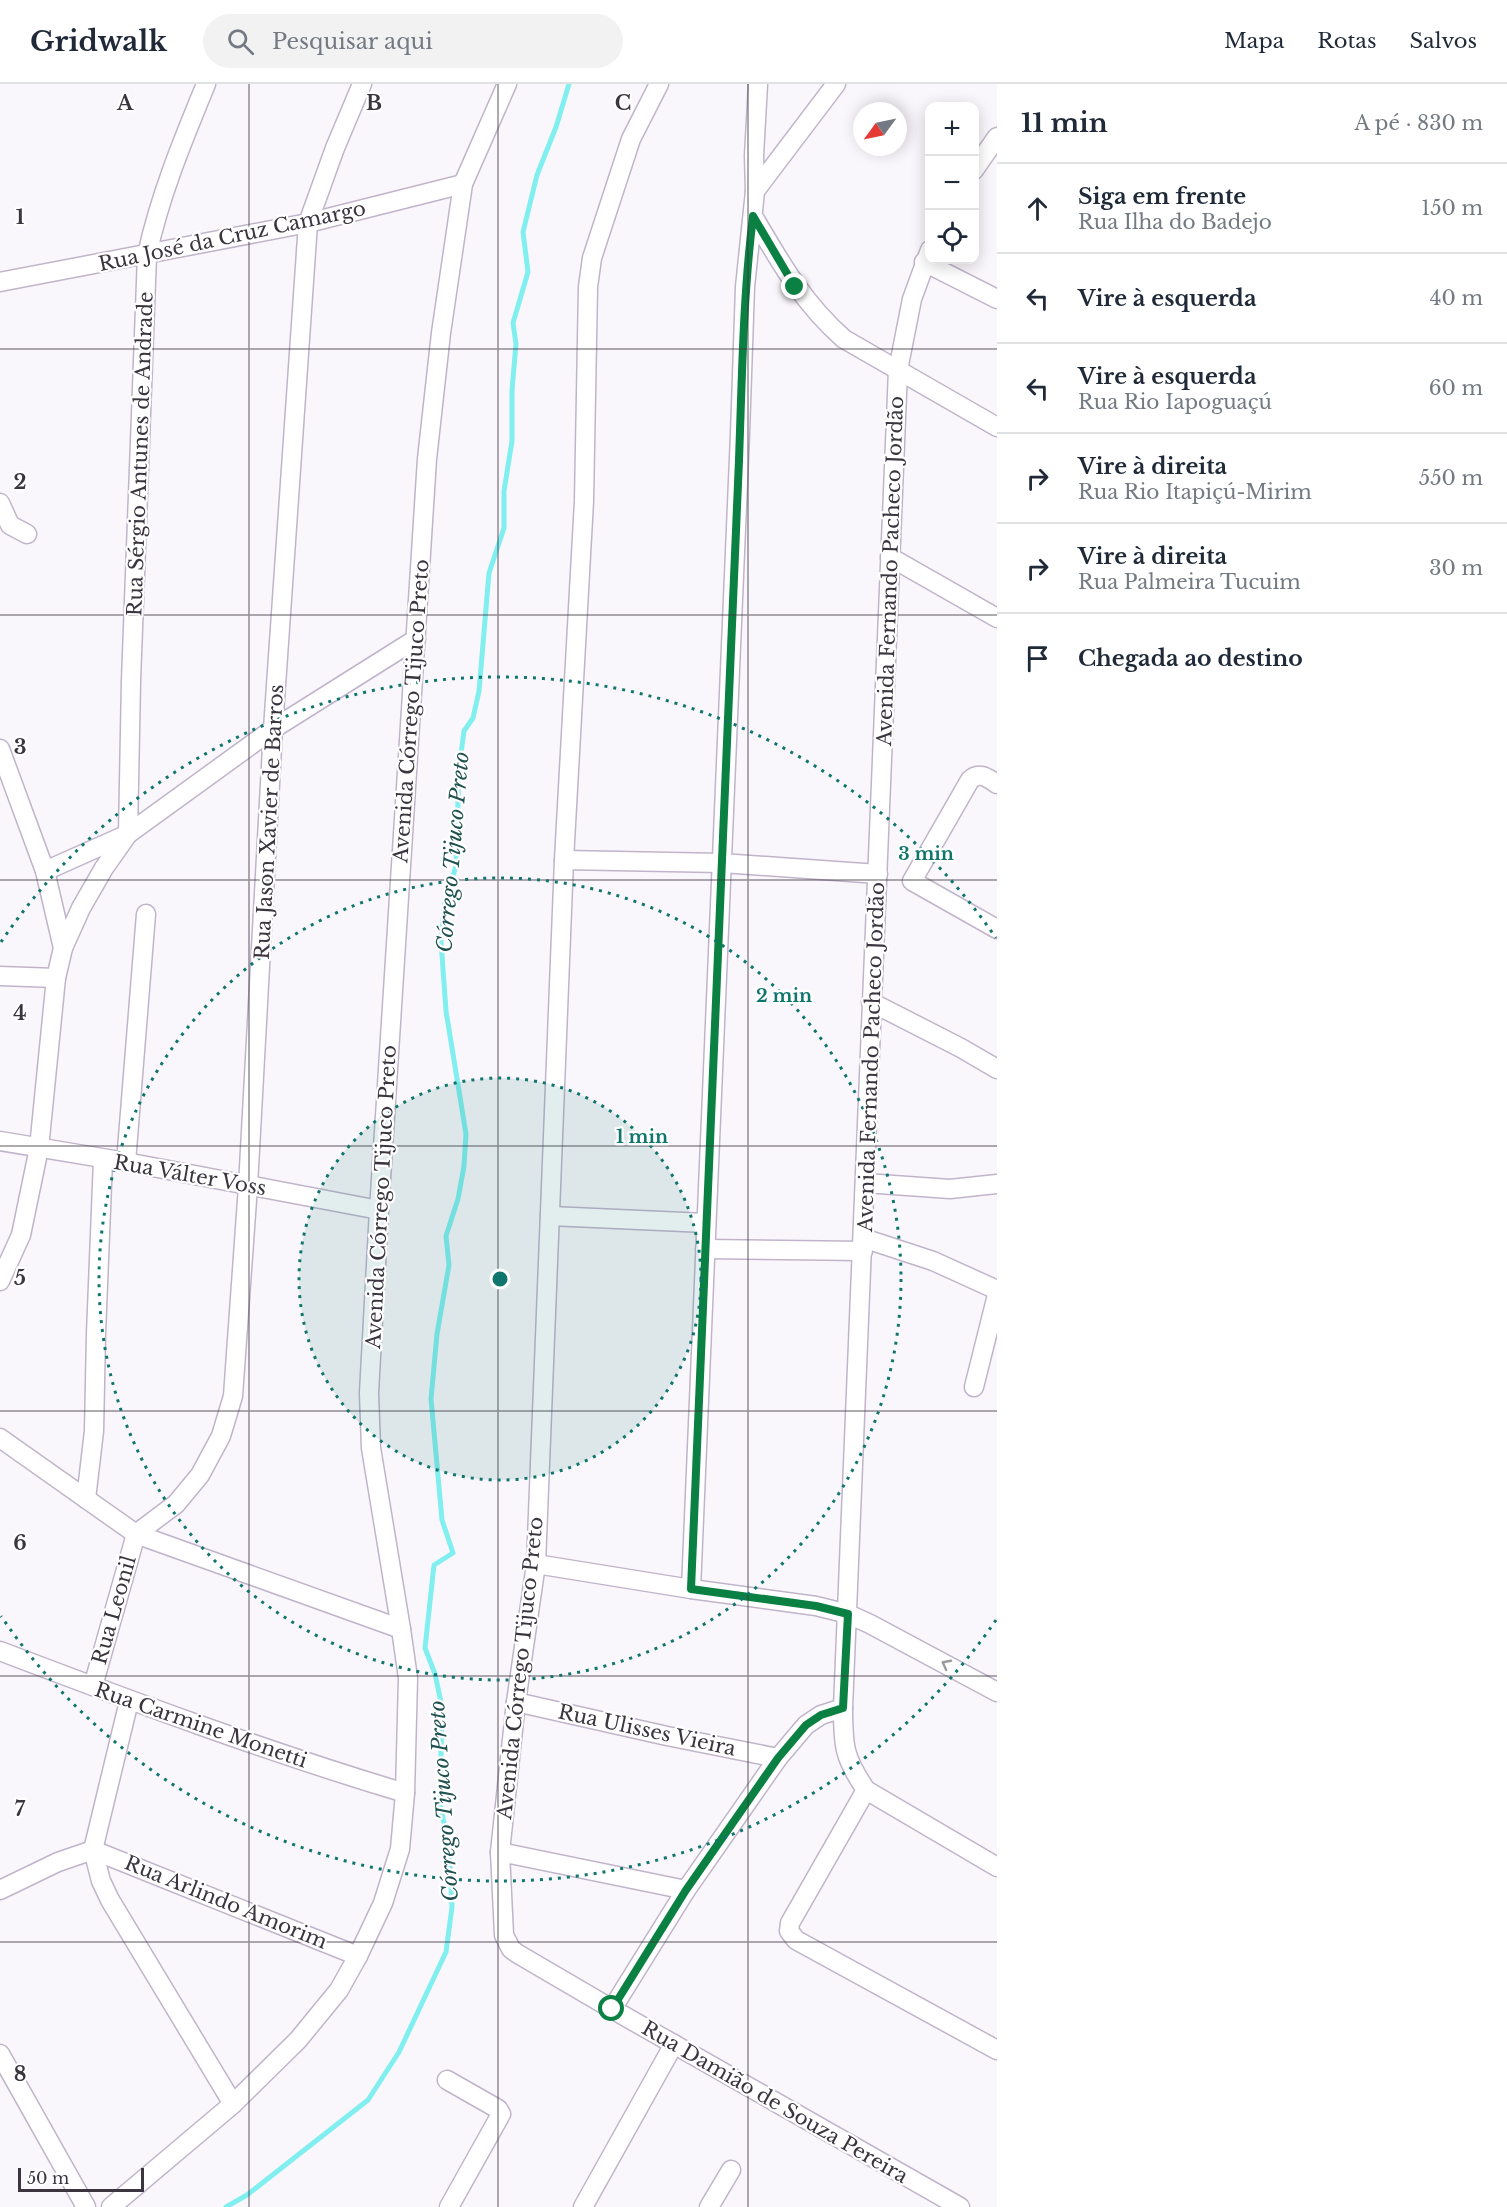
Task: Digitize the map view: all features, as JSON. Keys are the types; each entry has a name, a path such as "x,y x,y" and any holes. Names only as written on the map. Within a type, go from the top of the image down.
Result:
{"street":[{"name":"Rua Sérgio Antunes de Andrade","path":"128,834 130,681 147,255 155,219 172,166 206,84"},
{"name":"Rua Jason Xavier de Barros","path":"136,1534 176,1504 200,1475 221,1436 233,1396 248,1186 273,729 308,223 335,148 362,84"},
{"name":"Avenida Córrego Tijuco Preto","path":"111,2207 233,2104 298,2040 339,1990 383,1904 400,1849 405,1793 408,1678 371,1448 369,1393 379,1210 427,459 441,333 463,184 507,84"},
{"name":"Avenida Córrego Tijuco Preto","path":"504,1935 500,1852 516,1702 536,1564 564,860 584,501 588,287 592,258 631,139 647,103 659,84"},
{"path":"691,1589 742,351 745,287 755,191 754,156 758,84"},
{"path":"755,191 836,84"},
{"path":"985,164 997,137"},
{"name":"Rua José da Cruz Camargo","path":"0,282 308,223 463,184"},
{"path":"753,216 795,287 822,320 844,339 997,427"},
{"name":"Avenida Fernando Pacheco Jordão","path":"866,1790 854,1772 843,1745 843,1708 898,370 912,299 925,262"},
{"path":"940,264 997,299"},
{"path":"0,503 10,525 27,534"},
{"path":"890,557 997,618"},
{"path":"45,871 128,834 273,729 416,639"},
{"path":"0,751 45,871 63,948"},
{"path":"997,784 982,775 970,780 912,880 997,929"},
{"path":"0,1281 21,1236 39,1148 56,978 63,948 98,878 128,834"},
{"path":"564,860 722,863 878,874"},
{"path":"126,1162 146,914"},
{"path":"0,976 56,978"},
{"path":"871,1002 961,1048 997,1070"},
{"name":"Rua Válter Voss","path":"0,1141 103,1160 126,1162 379,1210"},
{"path":"86,1500 94,1431 103,1160"},
{"path":"865,1183 950,1189 997,1184"},
{"path":"550,1216 706,1223"},
{"path":"705,1249 863,1244 933,1261 997,1290"},
{"path":"974,1387 997,1296"},
{"path":"0,1438 136,1534 401,1629"},
{"name":"Rua Leonil","path":"93,1686 136,1534"},
{"path":"536,1564 816,1606 848,1614 997,1692"},
{"name":"Rua Carmine Monetti","path":"0,1651 129,1701 347,1776 405,1793"},
{"path":"129,1701 93,1850 101,1881 110,1900 233,2104"},
{"name":"Rua Ulisses Vieira","path":"516,1702 778,1758"},
{"path":"612,2009 686,1890 778,1758 806,1725 821,1715 843,1708"},
{"path":"997,1867 866,1790 790,1923 790,1934 796,1940 997,2050"},
{"path":"0,1890 58,1862 93,1850"},
{"name":"Rua Arlindo Amorim","path":"93,1850 358,1956"},
{"path":"500,1852 686,1890"},
{"name":"Rua Damião de Souza Pereira","path":"504,1935 511,1949 960,2207"},
{"path":"583,2207 674,2044"},
{"path":"0,2054 86,2207"},
{"path":"447,2080 498,2109 501,2114 449,2207"},
{"path":"709,2207 731,2170"}],"waterway":[{"name":"Córrego Tijuco Preto","path":"226,2207 247,2195 368,2100 399,2052 446,1952 452,1907 449,1847 440,1804 442,1707 435,1674 425,1648 434,1565 453,1553 442,1520 431,1399 437,1334 449,1265 446,1236 458,1199 464,1166 466,1134 446,1011 441,941 445,901 456,866 459,769 464,731 473,718 479,691 489,573 504,528 504,491 512,441 512,390 516,344 513,323 528,272 523,232 537,175 556,127 569,84"}],"route":[{"path":"612,2009 686,1890 778,1758 806,1725 821,1715 843,1708 848,1614 816,1606 691,1589 742,351 745,287 753,216 795,287"}]}
